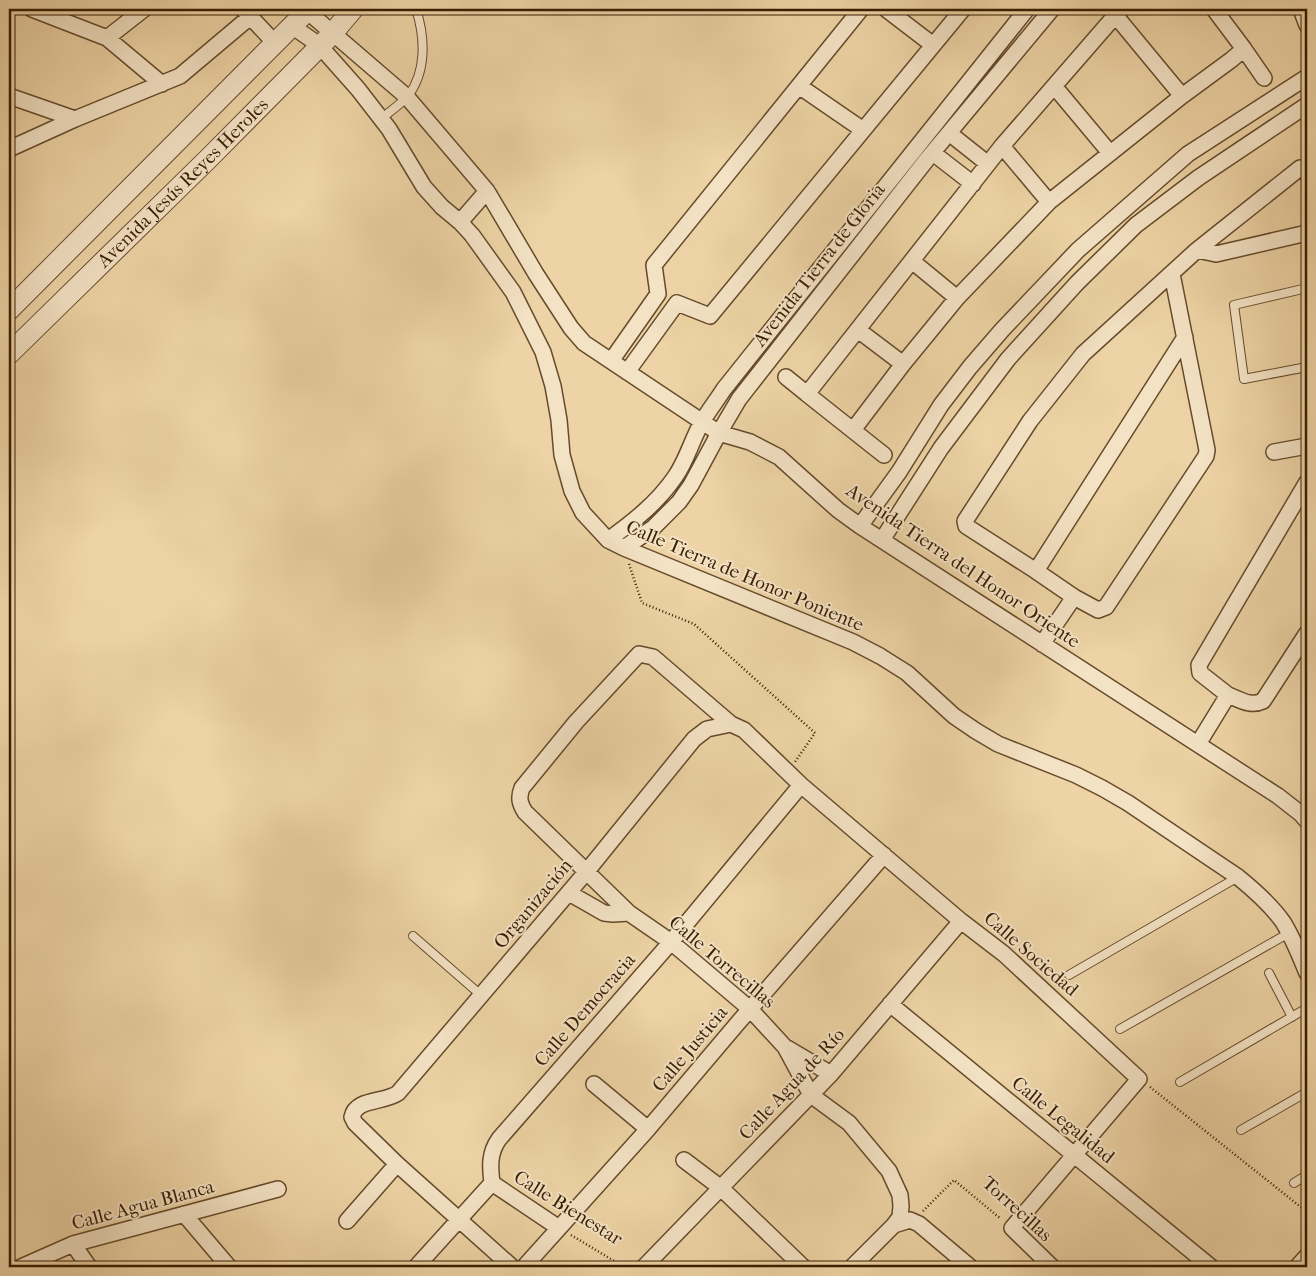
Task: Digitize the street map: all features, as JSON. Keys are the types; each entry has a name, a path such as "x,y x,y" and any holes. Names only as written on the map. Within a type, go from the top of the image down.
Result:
{"street":[{"path":"32,9 107,38 162,84"},
{"path":"107,38 144,9"},
{"name":"Avenida Jesús Reyes Heroles","path":"9,354 210,157 353,9"},
{"path":"611,361 658,294 654,265 861,9"},
{"path":"886,9 933,45"},
{"path":"627,372 677,303 710,316 963,9"},
{"name":"Avenida Tierra de Gloria","path":"608,540 633,522 656,501 675,476 702,422 724,389 1027,9"},
{"name":"Avenida Tierra de Gloria","path":"624,548 653,528 680,502 698,474 719,433 746,392 933,153 1052,9"},
{"path":"1214,9 1264,78"},
{"path":"1301,9 1307,25"},
{"name":"Avenida Jesús Reyes Heroles","path":"9,310 308,10"},
{"name":"Avenida Tierra del Honor Oriente","path":"308,10 325,39 407,97 487,191 536,274 577,336 627,372 719,433 750,442 779,457 838,510 860,526 1278,796 1307,821"},
{"path":"808,394 1002,146 1118,12 1182,96"},
{"path":"9,149 75,119 180,76 189,70 246,13 274,43"},
{"name":"Calle Tierra de Honor Poniente","path":"292,26 325,39 358,89 381,119 424,188 460,222 483,249 513,292 543,352 554,386 562,455 572,491 583,513 608,540 853,642 907,672 954,716 984,736 998,744 1076,775 1128,803 1238,877 1271,908 1289,933 1307,972"},
{"path":"854,430 903,364 957,298 1048,202 1244,49"},
{"path":"860,526 899,472 941,404 970,367 1002,330 1078,250 1188,154 1307,77"},
{"path":"799,86 863,130"},
{"path":"1054,86 1110,153"},
{"path":"9,96 75,119"},
{"path":"882,540 940,448 974,403 1008,359 1077,283 1136,225 1198,178 1307,105"},
{"path":"949,133 988,164"},
{"path":"1002,146 1048,202"},
{"path":"933,153 972,184"},
{"path":"1172,274 1208,450 1206,456 1106,607 1098,610 1074,597 966,526 965,521 1030,421 1082,354 1197,250 1300,168 1304,168 1307,172"},
{"path":"460,222 487,191"},
{"path":"1197,250 1216,254 1307,233"},
{"path":"912,261 957,298"},
{"path":"858,330 903,364"},
{"path":"1036,571 1185,337"},
{"path":"786,377 884,455"},
{"path":"1274,452 1307,446"},
{"path":"1307,482 1198,665 1200,673 1228,695 1256,704 1263,701 1307,633"},
{"path":"1042,644 1074,597"},
{"name":"Calle Sociedad","path":"519,801 522,788 576,722 639,654 653,657 731,724 744,730 801,784 961,921 1004,954 1139,1078"},
{"path":"1198,744 1228,695"},
{"name":"Organización","path":"397,1164 355,1123 356,1111 398,1093 569,893 694,739 707,729 731,724"},
{"name":"Calle Democracia","path":"492,1183 491,1156 498,1139 671,942 801,784"},
{"name":"Calle Torrecillas","path":"519,801 525,812 629,913 671,942 750,1009 785,1047 811,1095 849,1123 889,1171 900,1195 902,1206 900,1217 894,1225"},
{"name":"Calle Justicia","path":"524,1267 648,1129 884,855"},
{"path":"569,893 604,912 613,914 629,913"},
{"name":"Calle Agua de Río","path":"644,1267 831,1074 961,921"},
{"name":"Calle Legalidad","path":"890,1004 1211,1267"},
{"name":"Calle Torrecillas","path":"785,1047 831,1074"},
{"path":"1012,1228 1139,1078"},
{"path":"594,1084 648,1129"},
{"path":"684,1160 721,1188 803,1267"},
{"path":"347,1221 397,1164 512,1267"},
{"path":"416,1267 492,1183"},
{"name":"Calle Bienestar","path":"492,1183 559,1228"},
{"name":"Calle Agua Blanca","path":"21,1267 73,1244 278,1189"},
{"path":"184,1214 229,1267"},
{"path":"852,1267 894,1225 913,1220 970,1267"},
{"name":"Torrecillas","path":"1012,1228 1052,1267"},
{"path":"73,1244 88,1267"},
{"path":"1297,1267 1307,1256"}],"lane":[{"path":"381,119 407,97 415,83 423,52 420,23 416,9"},
{"path":"1307,288 1234,305 1244,380 1307,367"},
{"path":"1069,975 1238,877"},
{"path":"1120,1029 1289,933"},
{"path":"413,936 482,996"},
{"path":"1269,973 1292,1017"},
{"path":"1180,1082 1307,1008"},
{"path":"1241,1130 1307,1092"},
{"path":"1294,1183 1307,1175"}],"path":[{"path":"624,548 642,603 694,624 814,733 789,772"},
{"path":"1139,1078 1307,1212"},
{"name":"Torrecillas","path":"913,1220 954,1180 1012,1228"},
{"name":"Calle Bienestar","path":"559,1228 624,1267"}]}
